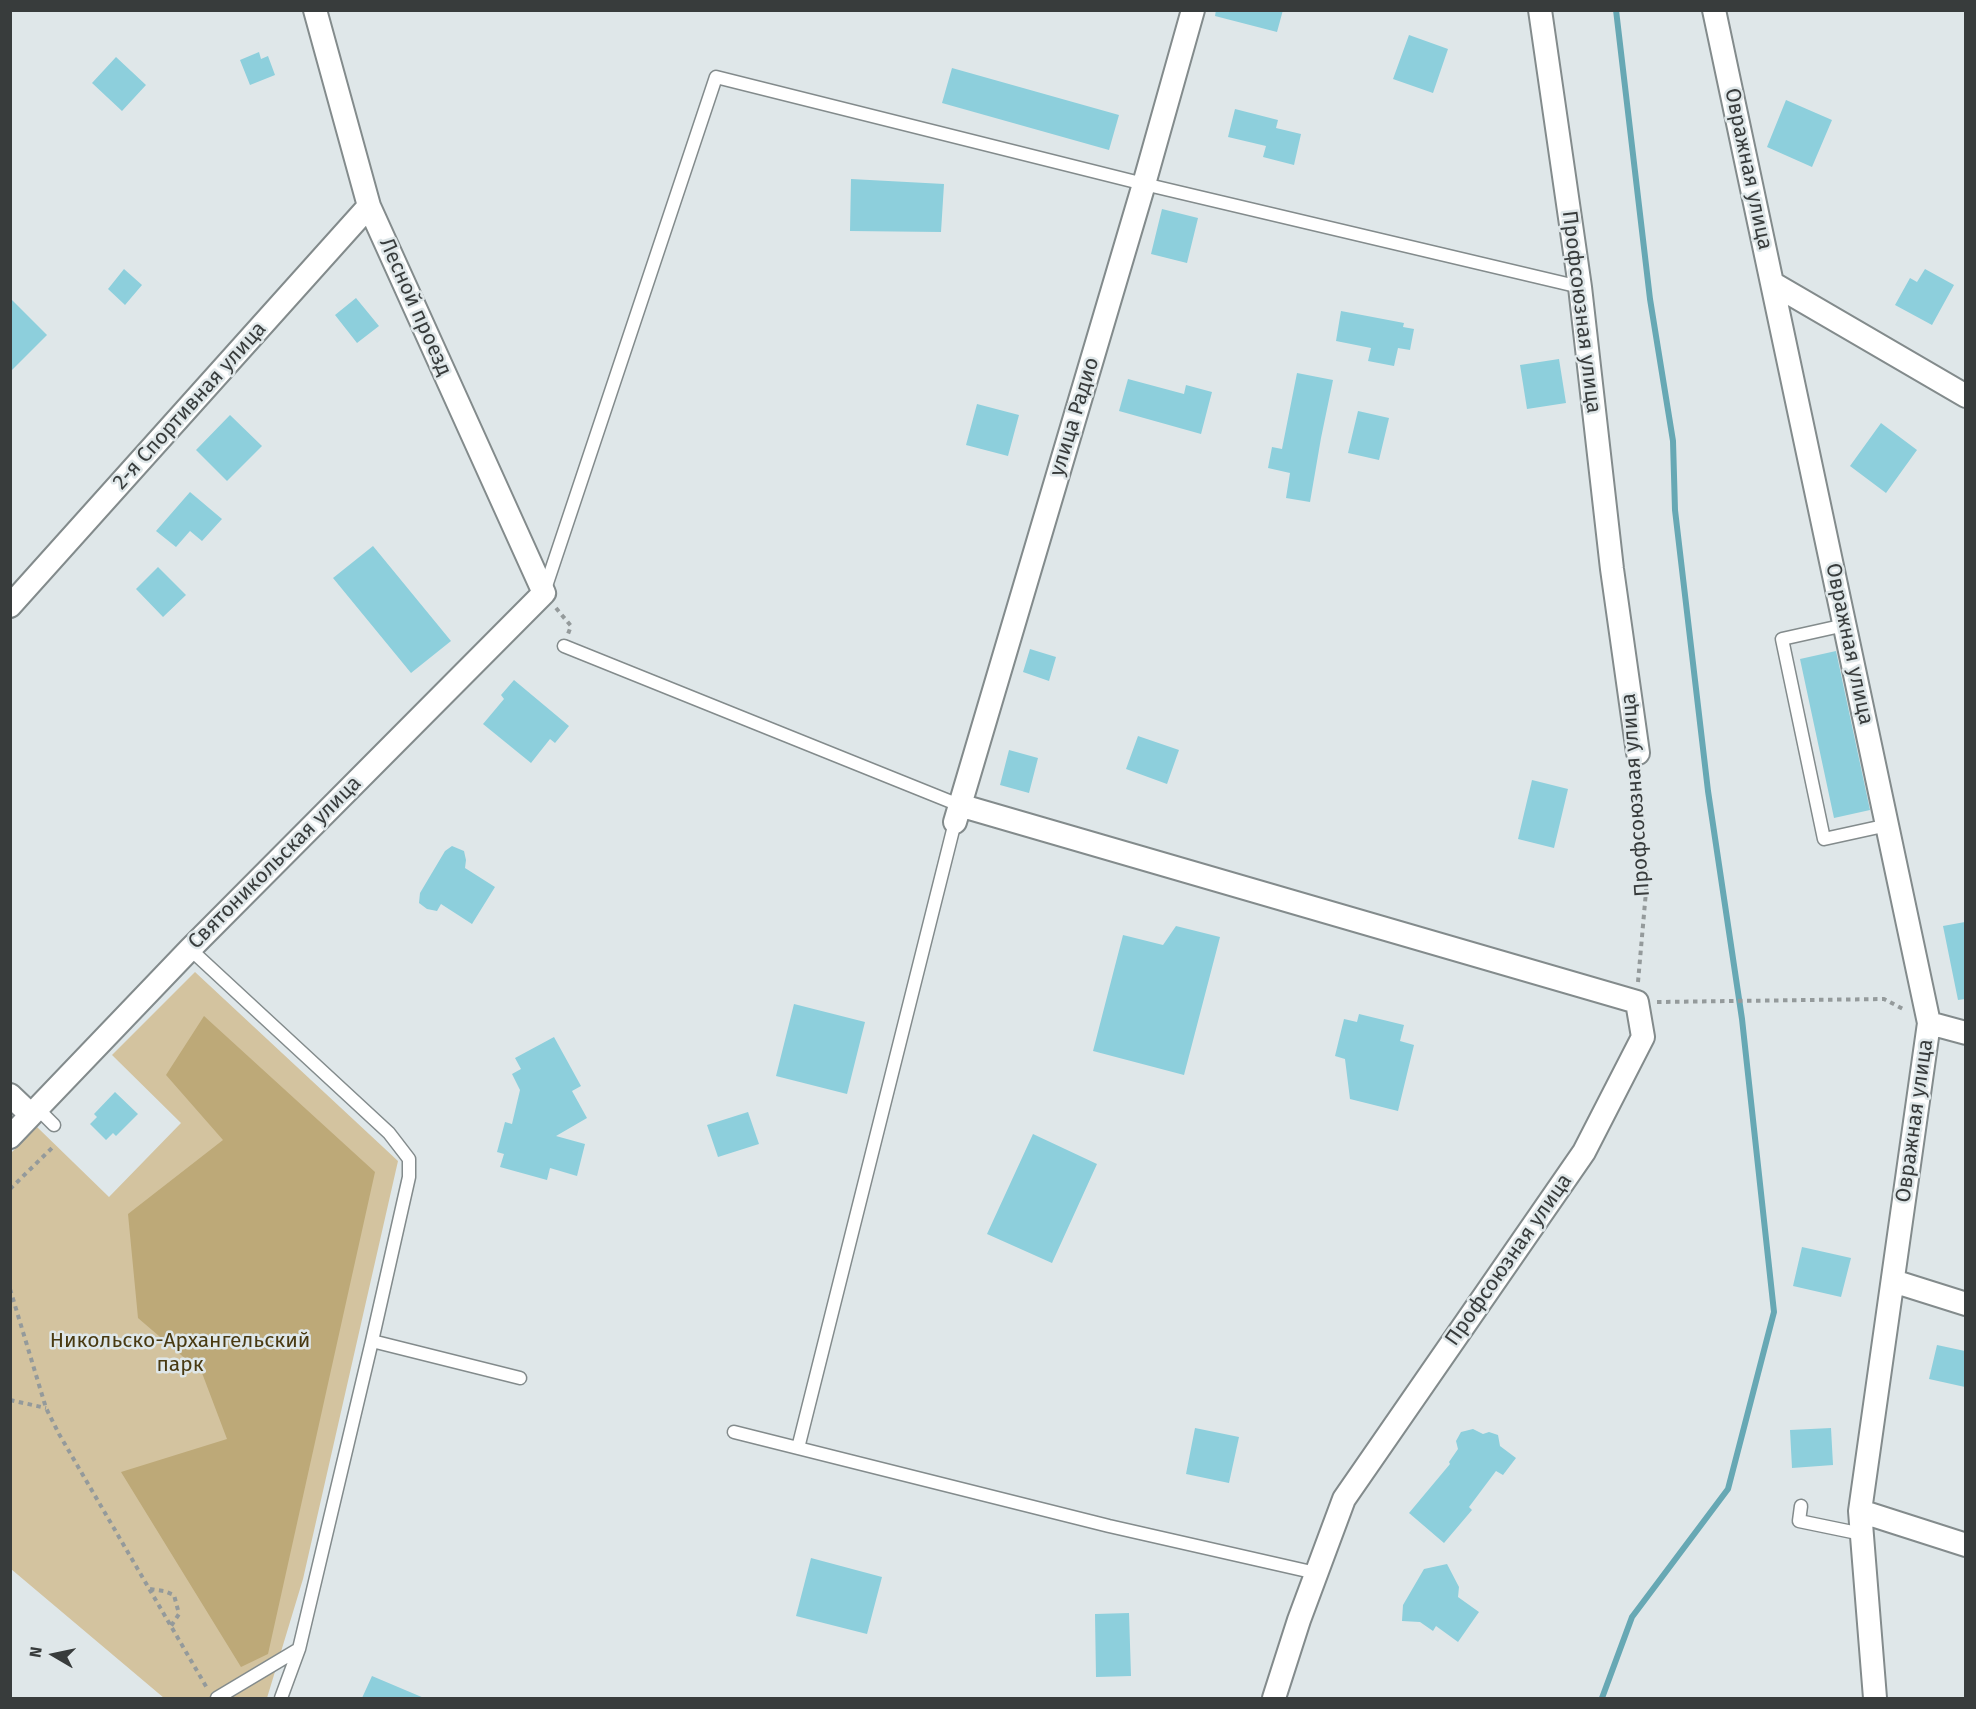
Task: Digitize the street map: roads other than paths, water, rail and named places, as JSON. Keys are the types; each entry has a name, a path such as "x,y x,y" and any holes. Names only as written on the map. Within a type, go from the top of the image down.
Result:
{"street":[{"name":"Лесной проезд","path":"315,10 369,206 544,593"},
{"name":"улица Радио","path":"957,814 1144,184 1193,10"},
{"name":"Профсоюзная улица","path":"1540,10 1580,287 1612,569 1638,753"},
{"name":"Овражная улица","path":"1714,10 1929,1023 1860,1511 1875,1698"},
{"name":"2-я Спортивная улица","path":"10,606 369,206"},
{"path":"1772,283 1965,396"},
{"name":"Святоникольская улица","path":"10,1137 190,949 544,593"},
{"name":"Профсоюзная улица","path":"957,814 1637,1002 1643,1037 1584,1152 1344,1499 1299,1620 1274,1698"},
{"path":"1929,1023 1965,1033"},
{"path":"10,1095 34,1112"},
{"path":"1893,1281 1965,1304"},
{"path":"1860,1511 1965,1545"}],"lane":[{"path":"544,593 716,76 1144,184 1580,287"},
{"path":"1845,625 1782,639 1821,827 1824,839 1888,825"},
{"path":"564,646 957,814 798,1448"},
{"path":"190,949 389,1133 409,1159 408,1177 372,1341 299,1649 281,1698"},
{"path":"34,1112 54,1125"},
{"path":"372,1341 520,1378"},
{"path":"734,1432 1109,1526 1316,1573"},
{"path":"1801,1506 1799,1521 1862,1534"},
{"path":"213,1694 299,1649"}],"waterway":[{"path":"1602,1698 1632,1617 1728,1489 1774,1312 1742,1019 1708,791 1675,510 1673,441 1650,299 1616,10"}],"park label":[{"name":"Никольско-Архангельский парк","path":"180,1353"}]}
